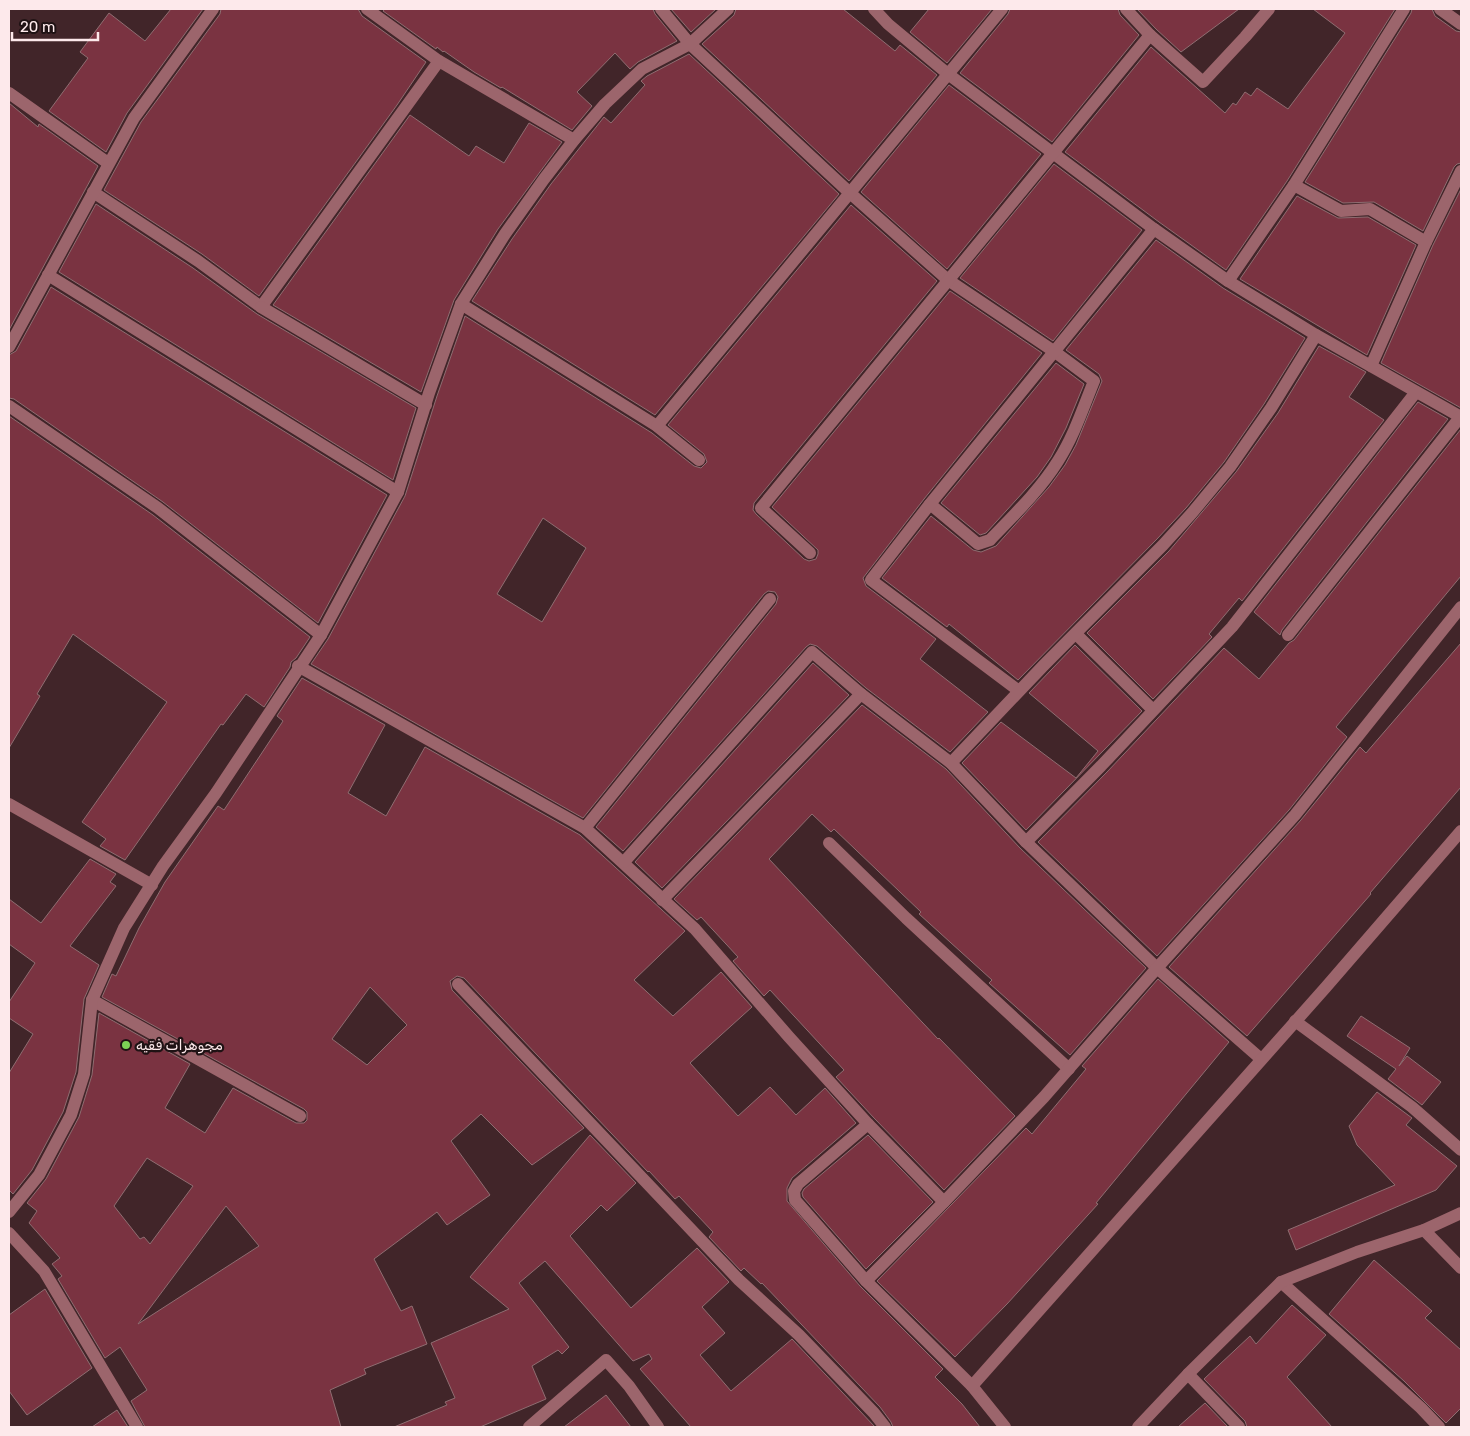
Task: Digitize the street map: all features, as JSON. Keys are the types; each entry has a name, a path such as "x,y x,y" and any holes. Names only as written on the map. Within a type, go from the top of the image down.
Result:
{"street":[{"path":"9,348 134,118 213,9"},
{"path":"367,9 438,60 574,140"},
{"path":"661,9 690,44 850,193 948,280 1055,352 1094,381 1073,435 1058,461 1045,480 990,540 978,544 930,504"},
{"path":"9,1212 39,1175 71,1115 84,1074 92,1000 124,928 163,866 216,793 320,635 398,492 461,304 505,234 544,179 605,104 642,69 690,44 728,9"},
{"path":"874,9 888,24 948,74 1154,229 1228,281 1316,335 1461,416 1288,636"},
{"path":"657,426 1002,9"},
{"path":"1126,9 1150,35 1203,82 1269,9"},
{"path":"1228,281 1294,185 1404,9"},
{"path":"1440,9 1461,24"},
{"path":"810,553 762,508 1150,35"},
{"path":"260,307 438,60"},
{"path":"9,93 108,163"},
{"path":"1371,366 1426,242 1461,171"},
{"path":"1294,185 1341,211 1370,209 1426,242"},
{"path":"93,192 198,262 260,307 426,405"},
{"path":"1018,691 872,580 930,504 1154,229"},
{"path":"48,275 398,492"},
{"path":"461,304 657,426 699,460"},
{"path":"950,764 1018,691 1163,545 1230,467 1271,408 1316,335"},
{"path":"1026,842 1101,766 1152,709 1232,626 1416,392"},
{"path":"9,406 158,508 320,635"},
{"path":"585,828 770,598"},
{"path":"866,1281 944,1202 1069,1069 1295,815 1461,607"},
{"path":"1076,634 1152,709"},
{"path":"624,862 812,652 861,694 950,764 1026,842 1157,968 1261,1059"},
{"path":"298,666 585,828 624,862 694,929 868,1124 944,1202"},
{"path":"662,900 861,694"},
{"path":"9,804 152,885"},
{"path":"972,1386 1461,831"},
{"path":"829,843 906,918 1069,1069"},
{"path":"458,984 739,1280 799,1334 885,1427"},
{"path":"92,1000 300,1116"},
{"path":"1295,1021 1412,1108 1461,1150"},
{"path":"868,1124 798,1184 794,1191 797,1204 866,1281 972,1386 1005,1427"},
{"path":"1138,1427 1188,1374 1281,1282 1357,1252 1424,1230 1461,1213"},
{"path":"1424,1230 1461,1268"},
{"path":"9,1233 44,1271 138,1427"},
{"path":"1281,1282 1421,1408 1438,1427"},
{"path":"529,1427 606,1360 658,1427"},
{"path":"1188,1374 1240,1427"}],"building":[{"path":"171,9 203,9 127,113 106,152 49,111 88,58 80,52 109,13 145,41"},
{"path":"221,9 358,9 362,16 426,62 259,296 202,254 104,190 141,122 220,14"},
{"path":"385,9 653,9 677,41 638,62 630,69 615,53 577,92 592,106 572,130 474,72 444,51 437,47 436,49 383,11"},
{"path":"671,9 716,9 691,32"},
{"path":"736,9 843,9 895,51 900,45 937,75 849,181 702,44 734,15"},
{"path":"929,9 992,9 947,63 910,32"},
{"path":"1010,9 1118,9 1120,15 1139,35 1052,142 960,73 1008,14"},
{"path":"1137,9 1239,9 1181,52"},
{"path":"1313,9 1395,9 1287,181 1226,270 1065,152 1151,47 1225,113 1233,103 1236,105 1245,92 1251,96 1257,88 1288,109 1345,33"},
{"path":"1412,9 1432,9 1435,16 1456,31 1461,32 1461,163 1454,167 1423,231 1374,202 1343,203 1305,182"},
{"path":"689,54 839,194 655,415 472,301 512,239 551,184 604,117 611,123 645,85 641,81"},
{"path":"949,85 1041,154 947,269 861,192"},
{"path":"9,103 38,127 39,124 98,166 9,330"},
{"path":"410,115 469,156 476,146 504,163 529,123 562,142 498,229 454,300 421,392 273,305"},
{"path":"1054,164 1142,230 1053,341 960,278"},
{"path":"1461,189 1461,408 1381,363 1433,245"},
{"path":"1297,196 1338,218 1368,217 1416,245 1367,355 1240,279"},
{"path":"96,204 193,268 257,314 416,408 393,480 59,272"},
{"path":"851,205 937,281 754,503 753,510 756,514 804,559 809,561 816,559 818,550 772,507 950,291 1042,353 863,578 866,586 936,639 920,659 988,712 950,752 866,688 817,646 810,644 623,851 596,827 776,604 778,597 775,592 768,591 764,594 583,818 311,664 328,639 405,496 465,316 652,433 694,466 701,468 707,462 704,454 668,425","holes":["543,518 586,548 542,622 497,594"]},
{"path":"1156,240 1223,288 1305,338 1264,404 1224,462 1186,508 1018,680 949,624 947,627 882,578 931,516 973,550 981,552 996,546 1049,487 1065,465 1076,445 1102,381 1099,374 1066,350"},
{"path":"51,287 387,495 318,623 163,502 14,399 9,398 9,355 16,351"},
{"path":"1319,346 1366,372 1349,397 1384,420 1242,601 1239,598 1209,634 1212,637 1153,699 1087,633 1169,551 1236,472 1278,413"},
{"path":"1056,363 1084,384 1066,428 1051,457 1037,477 986,533 980,535 941,503"},
{"path":"1418,402 1448,419 1280,635 1254,612"},
{"path":"9,416 153,515 310,637 296,658 291,662 290,667 264,707 246,694 223,725 221,724 125,860 100,846 106,839 82,822 167,702 73,634 37,694 40,696 9,748"},
{"path":"1461,429 1461,576 1336,727 1347,737 1289,810 1157,956 1038,842 1224,648 1259,679 1289,643 1294,640"},
{"path":"1461,643 1461,787 1247,1036 1169,967 1301,820 1360,747 1366,753"},
{"path":"1075,645 1142,711 1026,830 962,763 1001,722 1076,778 1098,751 1029,693"},
{"path":"813,663 849,695 662,888 635,862"},
{"path":"302,678 385,725 348,793 386,816 425,747 580,835 685,931 634,980 673,1016 721,972 752,1007 690,1063 738,1116 770,1087 796,1115 825,1088 856,1123 792,1178 787,1188 787,1201 860,1286 943,1369 935,1377 962,1404 980,1427 893,1427 880,1407 762,1283 744,1268 741,1271 709,1237 713,1232 679,1196 675,1199 464,978 457,976 450,981 452,990 584,1128 532,1165 481,1114 451,1141 490,1195 447,1225 437,1212 374,1259 401,1311 412,1306 427,1344 364,1369 366,1374 330,1390 341,1427 145,1427 131,1401 147,1390 120,1347 105,1358 58,1279 62,1276 52,1264 60,1258 29,1223 37,1211 27,1203 46,1179 79,1117 92,1075 99,1013 190,1064 165,1108 205,1133 233,1088 296,1123 304,1123 307,1120 307,1112 304,1109 102,997 112,974 116,976 139,928 165,882 218,806 224,810 283,721 277,716","holes":["370,987 407,1025 367,1065 332,1039","147,1158 193,1186 150,1244 144,1237 140,1239 114,1206","226,1206 259,1246 138,1324"]},
{"path":"862,705 946,769 1020,848 1146,968 1070,1055 989,983 992,980 919,914 921,912 834,829 831,832 812,814 769,859 938,1039 1015,1116 944,1190 836,1077 844,1070 770,990 764,996 733,961 738,957 701,917 697,920 674,899"},
{"path":"90,859 116,874 110,882 116,886 70,946 99,965 84,999 76,1072 63,1112 32,1170 13,1194 9,1190 9,1073 33,1034 9,1018 9,1002 35,963 9,944 9,899 41,923"},
{"path":"1158,979 1229,1042 1096,1203 1098,1204 1007,1304 955,1357 877,1281 1026,1128 1032,1134 1086,1069 1082,1066"},
{"path":"1361,1016 1410,1048 1399,1066 1407,1056 1441,1082 1422,1105 1388,1079 1396,1069 1347,1036"},
{"path":"1377,1092 1412,1118 1406,1125 1457,1166 1436,1190 1296,1250 1288,1230 1395,1185 1357,1145 1349,1126"},
{"path":"590,1135 636,1183 607,1211 601,1205 570,1236 631,1308 697,1248 729,1282 702,1307 725,1333 700,1355 731,1391 792,1339 875,1427 691,1427 640,1369 652,1359 649,1354 633,1361 545,1261 519,1283 569,1347 562,1354 558,1350 532,1366 546,1399 480,1427 394,1427 447,1405 445,1402 455,1398 431,1343 509,1309 470,1277"},
{"path":"868,1135 933,1202 866,1269 803,1197 802,1193 804,1189"},
{"path":"1374,1260 1432,1311 1425,1318 1461,1350 1461,1408 1446,1423 1404,1381 1329,1314"},
{"path":"45,1289 92,1368 27,1415 9,1391 9,1315"},
{"path":"1292,1305 1326,1335 1287,1377 1332,1427 1247,1427 1245,1421 1204,1379 1250,1336 1256,1344"},
{"path":"606,1395 631,1427 564,1427"},
{"path":"1205,1403 1228,1427 1178,1427"},
{"path":"117,1410 128,1427 92,1427"}],"place":[{"name":"مجوهرات فقيه","path":"126,1045"}]}
